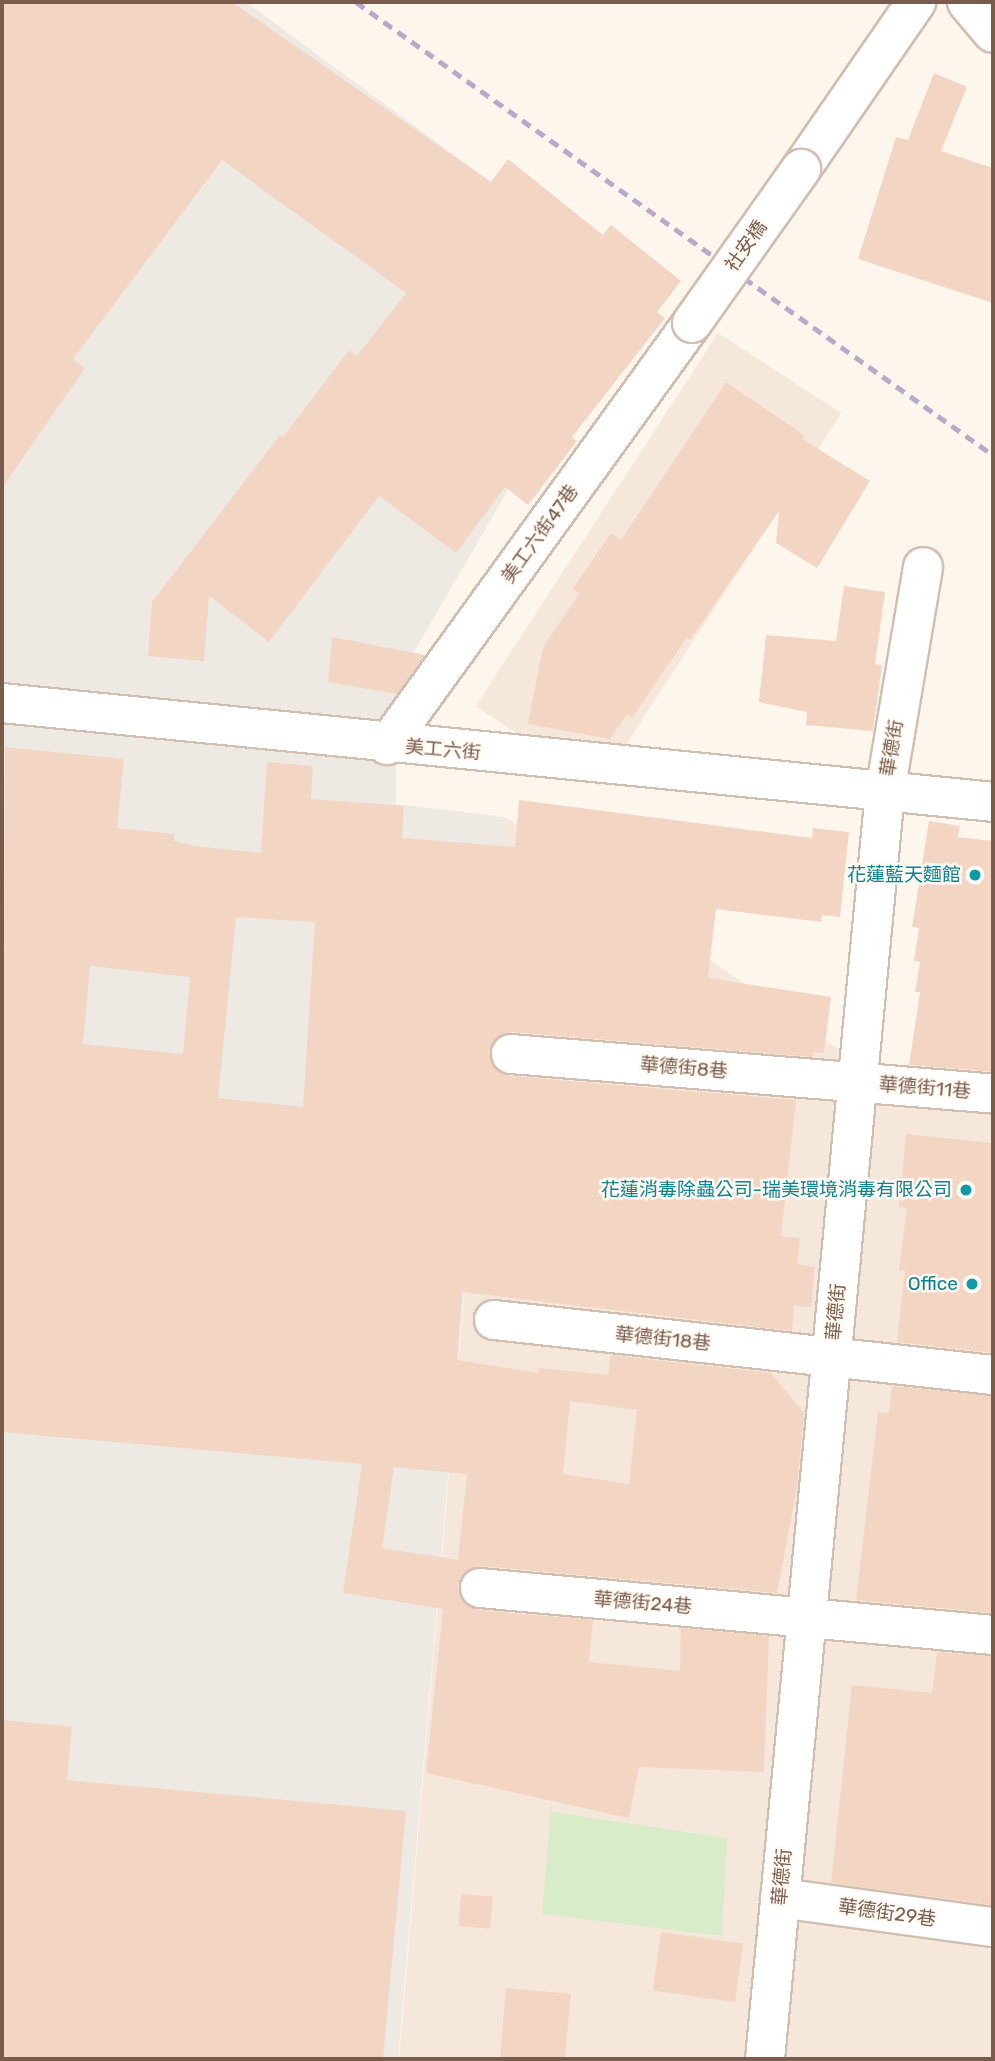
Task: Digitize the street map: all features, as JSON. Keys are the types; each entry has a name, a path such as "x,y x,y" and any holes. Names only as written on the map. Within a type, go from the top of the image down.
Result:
{"street":[{"name":"社安橋","path":"692,323 916,2"},
{"path":"967,2 993,33"},
{"name":"美工六街47巷","path":"387,745 692,323"},
{"name":"華德街","path":"765,2059 885,792 923,567"},
{"name":"美工六街","path":"2,703 387,745 993,802"},
{"name":"華德街8巷","path":"511,1054 858,1083"},
{"name":"華德街11巷","path":"858,1083 993,1094"},
{"name":"華德街18巷","path":"494,1320 993,1375"},
{"name":"華德街24巷","path":"480,1588 993,1635"},
{"name":"華德街29巷","path":"780,1898 993,1927"}],"shaded area":[{"path":"2,2 246,2 628,283 396,683 396,804 505,817 398,2059 2,2059"},
{"path":"718,333 841,413 599,786 476,706"},
{"path":"505,817 880,1078 993,1098 993,2059 399,2059"}],"green space":[{"path":"551,1806 552,1812 727,1838 722,1936 542,1914"}],"building":[{"path":"2,2 232,2 491,182 508,159 603,235 611,225 681,281 657,312 665,318 572,437 577,441 528,505 505,487 456,553 379,496 269,642 209,596 204,661 148,656 152,602 349,350 357,356 406,293 222,160 73,359 85,368 2,488"},
{"path":"934,73 967,87 941,151 993,168 993,303 858,259 896,137 908,140"},
{"path":"726,382 804,435 802,439 870,481 817,568 776,543 779,511 690,640 687,637 632,718 627,714 610,739 528,724 543,647 580,593 573,589 611,533 621,540"},
{"path":"844,586 885,592 875,664 882,665 873,731 806,725 807,712 759,702 766,635 836,641"},
{"path":"332,637 425,655 397,694 328,682"},
{"path":"5,747 124,759 117,828 174,834 174,841 195,846 261,853 267,762 313,766 311,799 404,806 402,838 515,847 519,800 812,838 813,828 849,832 840,917 822,915 821,922 716,909 708,978 831,997 824,1053 813,1052 813,1057 513,1032 501,1035 489,1052 492,1064 509,1076 796,1100 781,1236 800,1238 797,1264 815,1267 811,1307 794,1306 792,1331 462,1292 457,1360 538,1373 539,1368 608,1375 611,1355 771,1373 804,1413 797,1488 777,1593 482,1566 470,1569 458,1585 460,1598 477,1610 593,1620 589,1662 680,1671 681,1628 769,1636 764,1772 639,1767 629,1818 426,1773 443,1609 343,1593 362,1464 2,1432","holes":["236,917 315,922 303,1107 218,1098","90,966 190,977 183,1054 83,1044","570,1401 637,1410 629,1484 563,1474","394,1467 467,1474 458,1560 382,1548"]},
{"path":"929,821 960,826 958,837 993,841 993,1072 909,1065 920,992 915,992 920,962 914,961 919,928 912,927"},
{"path":"906,1134 993,1143 993,1353 897,1342 905,1271 899,1270 907,1208 899,1207"},
{"path":"892,1386 993,1396 993,1613 856,1600 878,1412 889,1413"},
{"path":"937,1652 993,1656 993,1905 831,1883 852,1685 932,1693"},
{"path":"2,1720 72,1727 67,1780 406,1811 383,2059 2,2059"},
{"path":"461,1894 493,1897 490,1929 458,1926"},
{"path":"661,1932 743,1944 735,2002 653,1990"},
{"path":"506,1988 571,1994 565,2059 500,2059"}],"railway":[{"path":"356,2 993,455"}],"place":[{"name":"花蓮藍天麵館","path":"975,875"},
{"name":"花蓮消毒除蟲公司-瑞美環境消毒有限公司","path":"966,1190"},
{"name":"Office","path":"972,1284"}]}
